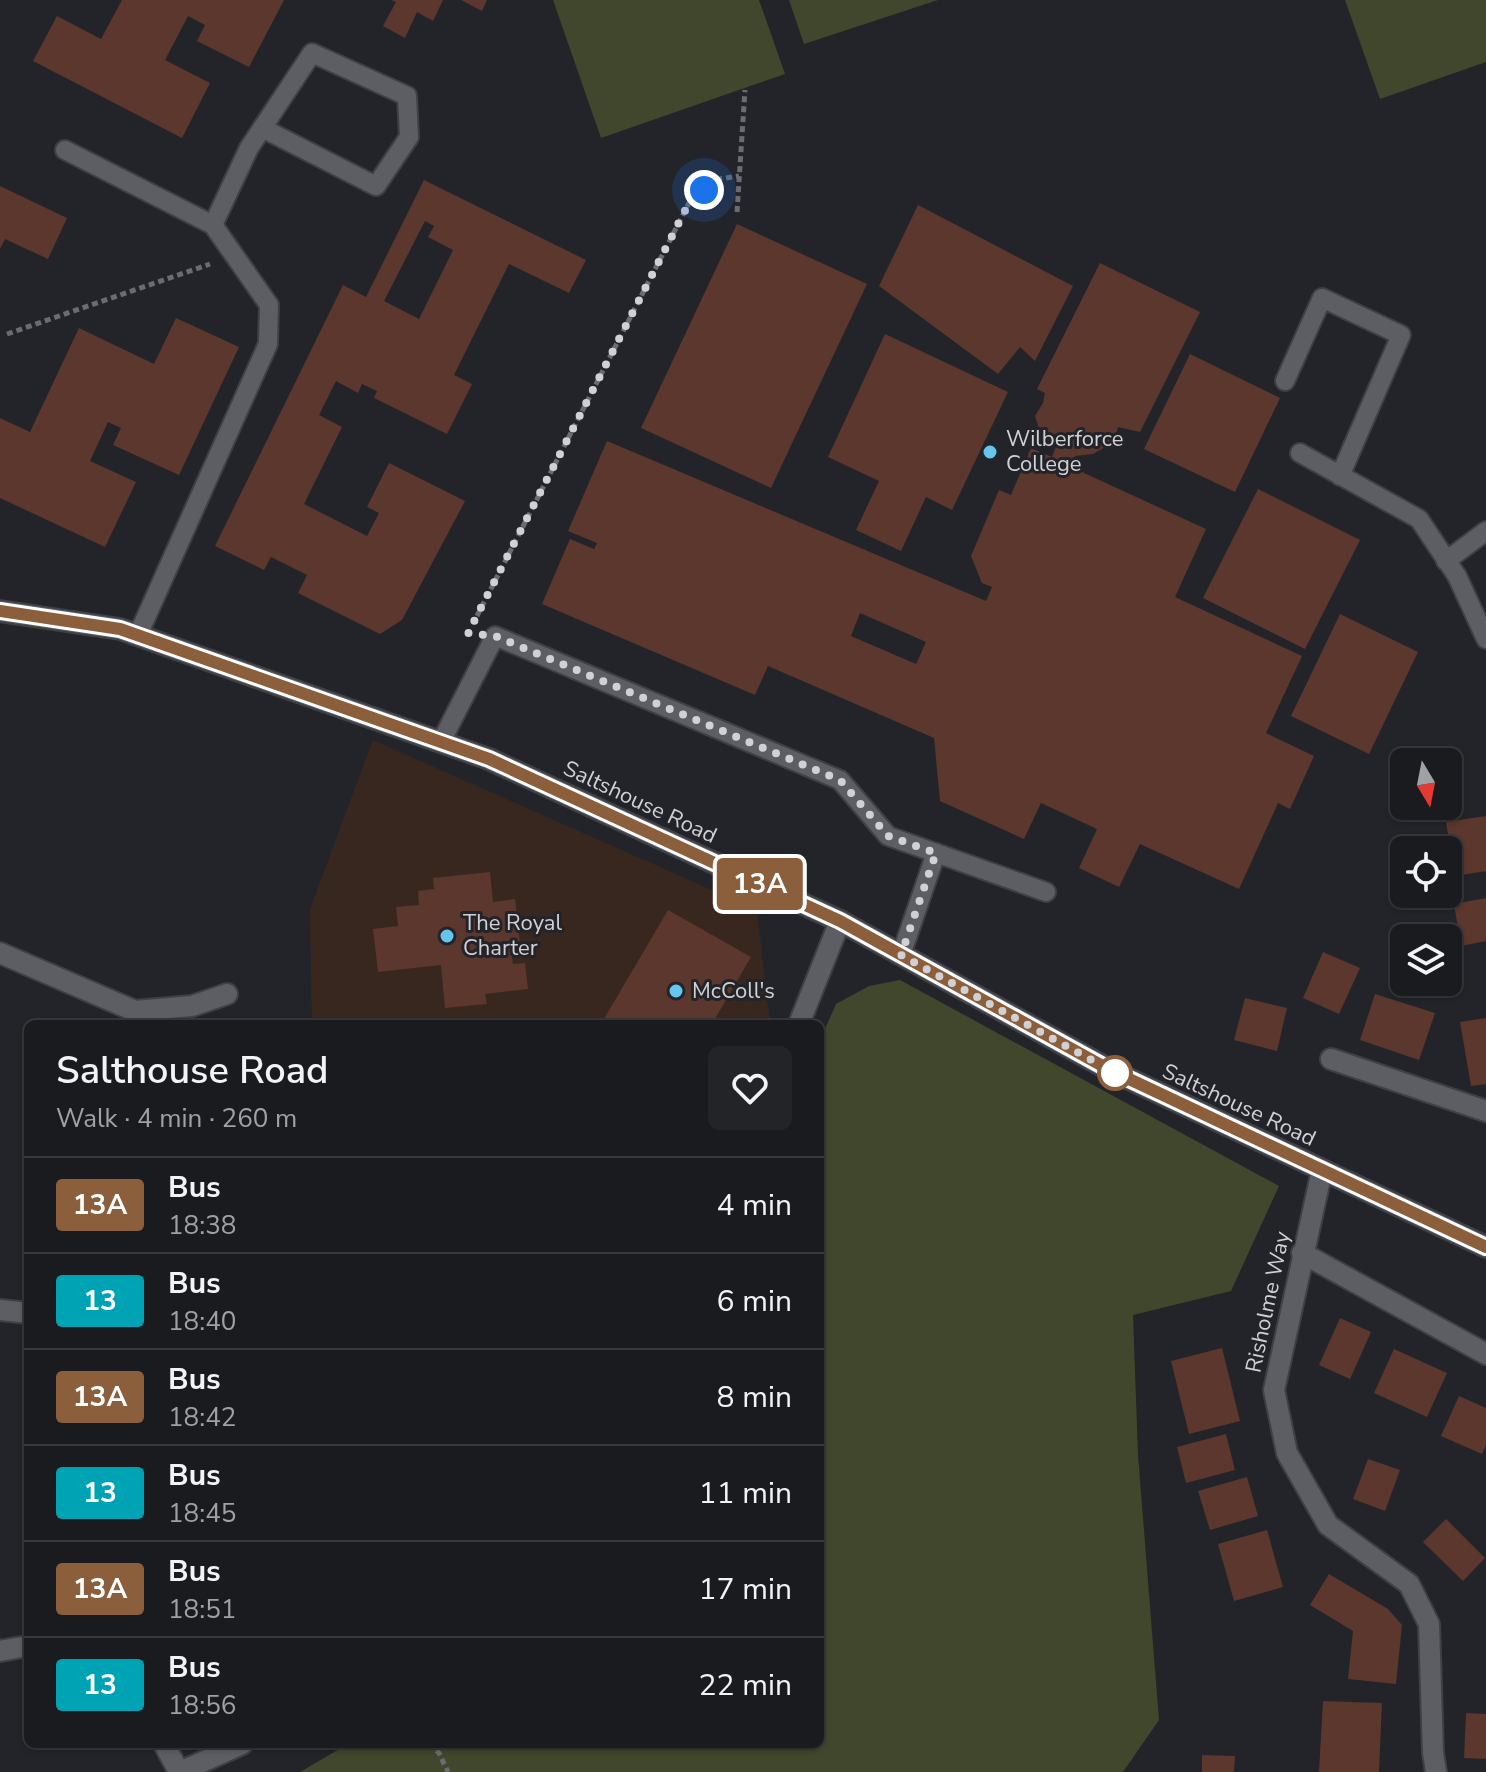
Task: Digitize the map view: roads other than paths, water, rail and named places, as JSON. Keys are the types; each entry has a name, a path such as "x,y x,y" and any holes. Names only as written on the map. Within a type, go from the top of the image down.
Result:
{"main road":[{"name":"Saltshouse Road","path":"0,611 120,629 489,759 840,921 1110,1070 1486,1247"},
{"path":"801,1020 840,921"},
{"path":"0,953 136,1018 192,1006 227,994"},
{"path":"1331,1059 1486,1111"},
{"name":"Risholme Way","path":"1322,1170 1274,1390 1287,1453 1328,1525 1409,1584 1429,1624 1436,1772"},
{"path":"1302,1253 1486,1354"},
{"path":"0,1310 24,1313"},
{"path":"0,1651 24,1647"},
{"path":"166,1748 180,1772 233,1748"}],"lane":[{"path":"213,225 262,128 312,53 407,96 409,137 376,186 262,128"},
{"path":"65,150 213,225 269,305 268,344 138,635"},
{"path":"1285,381 1322,298 1401,335 1340,476"},
{"path":"1300,453 1419,519 1457,576 1486,639"},
{"path":"1446,561 1486,531"},
{"path":"441,742 495,636 840,780 888,836 1046,892"},
{"path":"901,955 936,853"}],"place":[{"name":"Wilberforce College","path":"990,452"},
{"name":"The Royal Charter","path":"447,936"},
{"name":"McColl's","path":"676,991"}]}
